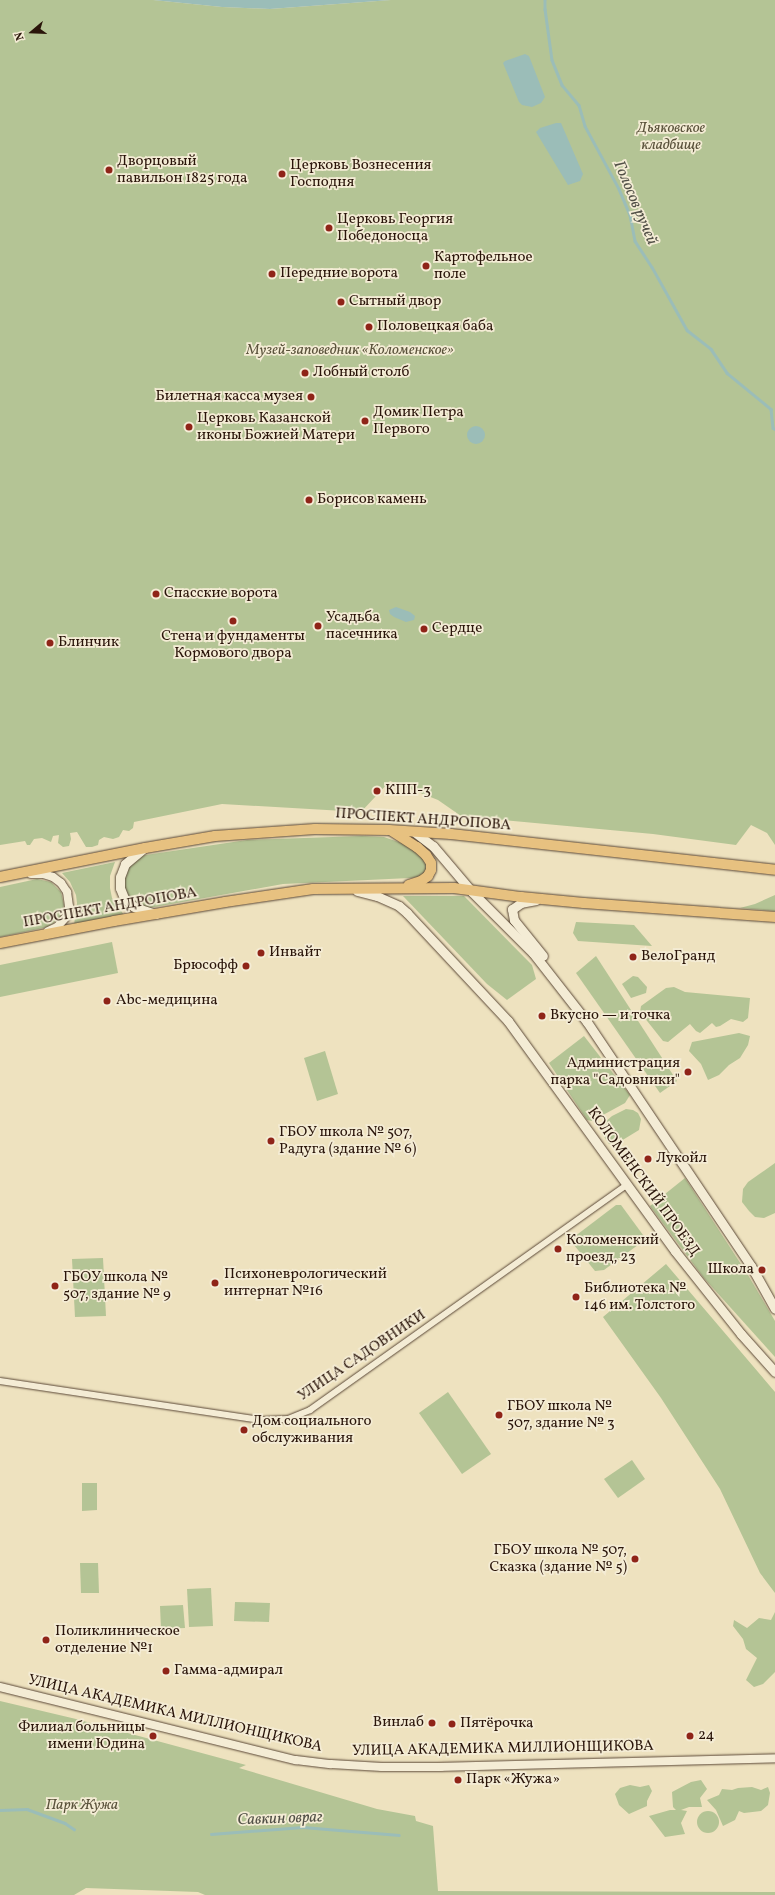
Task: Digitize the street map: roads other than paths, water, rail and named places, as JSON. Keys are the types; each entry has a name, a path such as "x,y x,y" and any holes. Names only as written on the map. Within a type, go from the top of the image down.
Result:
{"main road":[{"name":"ПРОСПЕКТ АНДРОПОВА","path":"0,877 145,848 242,833 315,829 413,831 775,870"},
{"path":"389,830 417,847 426,855 431,863 430,873 424,879 402,887"},
{"path":"413,831 433,846 472,892 544,966 600,1041 751,1266 775,1309"},
{"path":"145,848 125,864 120,877 120,888 124,898 134,907 157,914"},
{"name":"ПРОСПЕКТ АНДРОПОВА","path":"0,944 114,921 313,889 402,887 454,888 472,892 541,899 775,917"},
{"name":"КОЛОМЕНСКИЙ ПРОЕЗД","path":"346,888 377,896 399,906 408,913 508,1020 675,1251 741,1334 775,1372"},
{"path":"541,899 521,903 512,909 514,920 543,957 544,966"}],"street":[{"path":"19,874 49,875 61,884 67,892 69,907 64,920 57,927 38,936"},
{"name":"УЛИЦА САДОВНИКИ","path":"0,1381 262,1420 288,1419 310,1410 627,1185"},
{"name":"УЛИЦА АКАДЕМИКА МИЛЛИОНЩИКОВА","path":"0,1687 296,1760 331,1764 382,1767 441,1767 775,1758"}],"water":[{"path":"153,0 391,0 270,9 222,7"},
{"path":"525,54 529,56 545,97 541,103 532,107 522,105 519,102 503,63"},
{"path":"561,123 583,174 580,181 568,185 536,132 540,128"},
{"path":"476,426 482,429 485,435 482,441 476,444 470,441 467,435 470,429"},
{"path":"396,607 410,612 415,616 414,620 406,622 394,617 390,614 389,610"}],"waterway":[{"name":"Голосов ручей","path":"545,0 552,60 562,85 579,105 585,126 619,189 630,215 635,241 652,267 687,330 711,349 727,373 771,409 773,428 775,429"},
{"path":"0,1810 27,1809 65,1823 74,1829"},
{"name":"Савкин овраг","path":"211,1834 303,1827 399,1835"}],"place":[{"name":"Дворцовый павильон 1825 года","path":"109,170"},
{"name":"Церковь Вознесения Господня","path":"282,174"},
{"name":"Церковь Георгия Победоносца","path":"329,228"},
{"name":"Картофельное поле","path":"426,266"},
{"name":"Передние ворота","path":"272,274"},
{"name":"Сытный двор","path":"341,302"},
{"name":"Половецкая баба","path":"369,327"},
{"name":"Лобный столб","path":"305,373"},
{"name":"Билетная касса музея","path":"311,397"},
{"name":"Домик Петра Первого","path":"365,421"},
{"name":"Церковь Казанской иконы Божией Матери","path":"189,427"},
{"name":"Борисов камень","path":"309,500"},
{"name":"Спасские ворота","path":"156,594"},
{"name":"Стена и фундаменты Кормового двора","path":"233,621"},
{"name":"Усадьба пасечника","path":"318,626"},
{"name":"Сердце","path":"424,629"},
{"name":"Блинчик","path":"50,643"},
{"name":"КПП-3","path":"377,791"},
{"name":"Инвайт","path":"261,953"},
{"name":"ВелоГранд","path":"633,957"},
{"name":"Брюсофф","path":"246,966"},
{"name":"Abc-медицина","path":"107,1001"},
{"name":"Вкусно — и точка","path":"542,1016"},
{"name":"Администрация парка \"Садовники\"","path":"688,1072"},
{"name":"ГБОУ школа № 507, Радуга (здание № 6)","path":"271,1141"},
{"name":"Лукойл","path":"648,1159"},
{"name":"Коломенский проезд, 23","path":"558,1249"},
{"name":"Школа","path":"762,1270"},
{"name":"Психоневрологический интернат №16","path":"215,1283"},
{"name":"ГБОУ школа № 507, здание № 9","path":"55,1286"},
{"name":"Библиотека № 146 им. Толстого","path":"576,1297"},
{"name":"ГБОУ школа № 507, здание № 3","path":"499,1415"},
{"name":"Дом социального обслуживания","path":"244,1430"},
{"name":"ГБОУ школа № 507, Сказка (здание № 5)","path":"635,1559"},
{"name":"Поликлиническое отделение №1","path":"46,1640"},
{"name":"Гамма-адмирал","path":"166,1671"},
{"name":"Винлаб","path":"432,1723"},
{"name":"Пятёрочка","path":"452,1724"},
{"name":"Филиал больницы имени Юдина","path":"153,1736"},
{"name":"24","path":"690,1736"},
{"name":"Парк «Жужа»","path":"458,1780"}],"park label":[{"name":"Дьяковское кладбище","path":"671,136"},
{"name":"Музей-заповедник «Коломенское»","path":"350,351"},
{"name":"Парк Жужа","path":"82,1806"}]}
